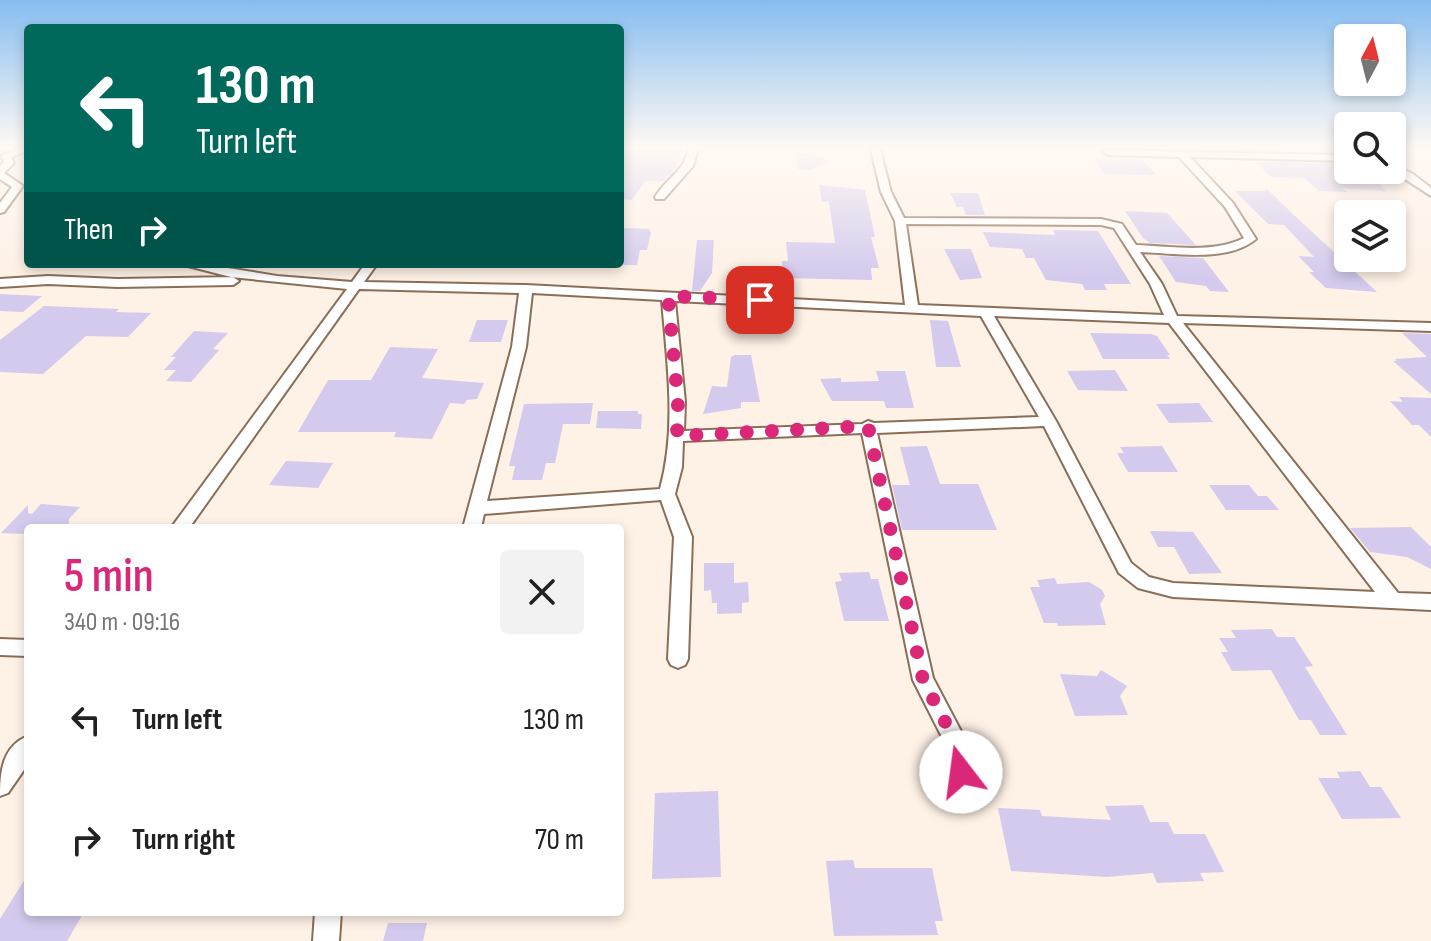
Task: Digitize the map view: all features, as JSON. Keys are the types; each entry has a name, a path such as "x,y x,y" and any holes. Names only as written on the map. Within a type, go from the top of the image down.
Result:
{"street":[{"path":"0,210 15,190"},
{"path":"660,197 664,190"},
{"path":"885,190 900,221 912,308"},
{"path":"1134,248 1226,249 1242,245 1250,239 1229,205 1215,190"},
{"path":"900,221 1112,223 1134,248 1172,318 1393,601"},
{"path":"207,268 271,280"},
{"path":"183,524 368,268"},
{"path":"0,283 48,280 118,283 271,280 526,289 986,313 1431,327"},
{"path":"474,524 519,347 526,289"},
{"path":"668,296 678,402 677,436 667,494 683,537 678,659"},
{"path":"986,313 1049,421 1125,568 1144,583 1173,590 1431,602"},
{"path":"677,436 1049,421"},
{"path":"868,426 923,680 953,737 961,772"},
{"path":"480,508 667,494"},
{"path":"0,647 24,648"},
{"path":"0,785 24,752"},
{"path":"326,941 328,916"}],"building":[{"path":"624,190 639,190 632,200 624,199"},
{"path":"820,190 865,190 879,268 871,268 872,280 783,278 782,261 788,261 786,242 835,243 829,201 822,202"},
{"path":"1268,190 1334,252 1334,272 1356,272 1377,292 1326,288 1298,256 1314,257 1284,225 1268,224 1235,191"},
{"path":"1318,190 1344,190 1347,192 1319,191"},
{"path":"950,193 978,193 985,215 966,215 963,207 957,207"},
{"path":"1125,211 1167,213 1196,245 1150,243 1143,238"},
{"path":"624,228 649,229 651,232 647,250 640,250 637,265 624,265"},
{"path":"1053,230 1098,231 1131,284 1104,284 1107,290 1085,290 1082,284 1046,280 1034,258 1026,258 1022,249 990,247 983,232 1055,235"},
{"path":"697,240 714,240 712,273 700,291 692,291"},
{"path":"944,249 971,249 982,278 960,280"},
{"path":"1159,256 1203,258 1229,292 1210,291 1206,286 1176,282"},
{"path":"0,294 42,296 23,312 0,311"},
{"path":"44,306 151,313 128,337 86,336 43,374 0,372 0,340"},
{"path":"477,320 508,320 501,342 469,342"},
{"path":"930,320 948,321 961,367 936,367"},
{"path":"194,331 228,333 213,349 219,350 191,382 166,381 176,370 164,370 176,357 171,357"},
{"path":"1090,333 1151,334 1157,336 1170,359 1103,359"},
{"path":"1402,333 1431,334 1431,394 1393,361 1427,357"},
{"path":"390,347 438,349 422,378 484,383 477,399 467,400 464,404 450,403 432,439 394,437 396,432 298,432 328,380 371,380"},
{"path":"751,355 760,402 741,402 741,408 703,414 712,386 727,387 731,357"},
{"path":"1115,370 1128,391 1078,390 1067,371"},
{"path":"876,371 905,371 914,408 886,408 884,401 832,401 820,379 879,381"},
{"path":"1399,397 1431,398 1431,437 1419,425 1412,425 1390,401 1403,402"},
{"path":"593,403 590,424 563,424 555,463 546,463 542,480 512,480 515,466 509,466 524,404"},
{"path":"1199,403 1213,422 1169,423 1156,404"},
{"path":"598,411 638,411 642,414 641,429 596,428"},
{"path":"927,446 940,484 978,484 997,530 902,530 892,485 910,485 900,447"},
{"path":"1162,446 1178,472 1128,472 1117,453 1124,453 1120,447"},
{"path":"286,461 333,463 318,488 269,485"},
{"path":"1209,485 1249,485 1258,496 1267,496 1279,510 1226,510"},
{"path":"41,504 80,507 69,519 69,524 24,524 24,534 1,533 28,505 28,513 32,514"},
{"path":"1411,527 1431,547 1431,569 1407,557 1370,552 1350,528"},
{"path":"1150,531 1193,532 1222,573 1189,574 1174,547 1158,547"},
{"path":"704,563 734,563 734,583 748,582 749,602 742,603 742,613 717,614 717,603 712,603 711,590 704,591"},
{"path":"869,572 871,579 878,579 889,621 844,621 835,582 842,581 839,573"},
{"path":"1055,578 1057,584 1089,582 1102,590 1105,596 1100,604 1106,625 1058,626 1057,623 1044,623 1030,587 1040,587 1037,580"},
{"path":"1272,629 1277,637 1294,637 1313,666 1305,667 1347,735 1320,735 1311,720 1299,720 1271,670 1232,671 1221,652 1228,652 1219,638 1236,638 1231,630"},
{"path":"1101,670 1127,686 1120,696 1128,715 1075,716 1060,674 1097,676"},
{"path":"1360,771 1370,787 1381,787 1401,818 1342,819 1318,778 1340,778 1337,772"},
{"path":"718,791 721,877 652,879 655,793"},
{"path":"1143,805 1150,822 1168,822 1174,834 1205,834 1224,872 1200,873 1204,881 1157,883 1153,873 1107,877 1011,871 998,808 1040,810 1042,816 1111,820 1105,806"},
{"path":"853,860 855,868 932,868 943,921 935,921 938,935 834,936 826,861"},
{"path":"24,880 24,916 82,916 67,941 0,941 0,919"},
{"path":"388,923 427,923 423,941 383,941"}],"route":[{"path":"760,300 668,296 678,402 677,436 868,426 923,680 953,737 961,772"}]}
